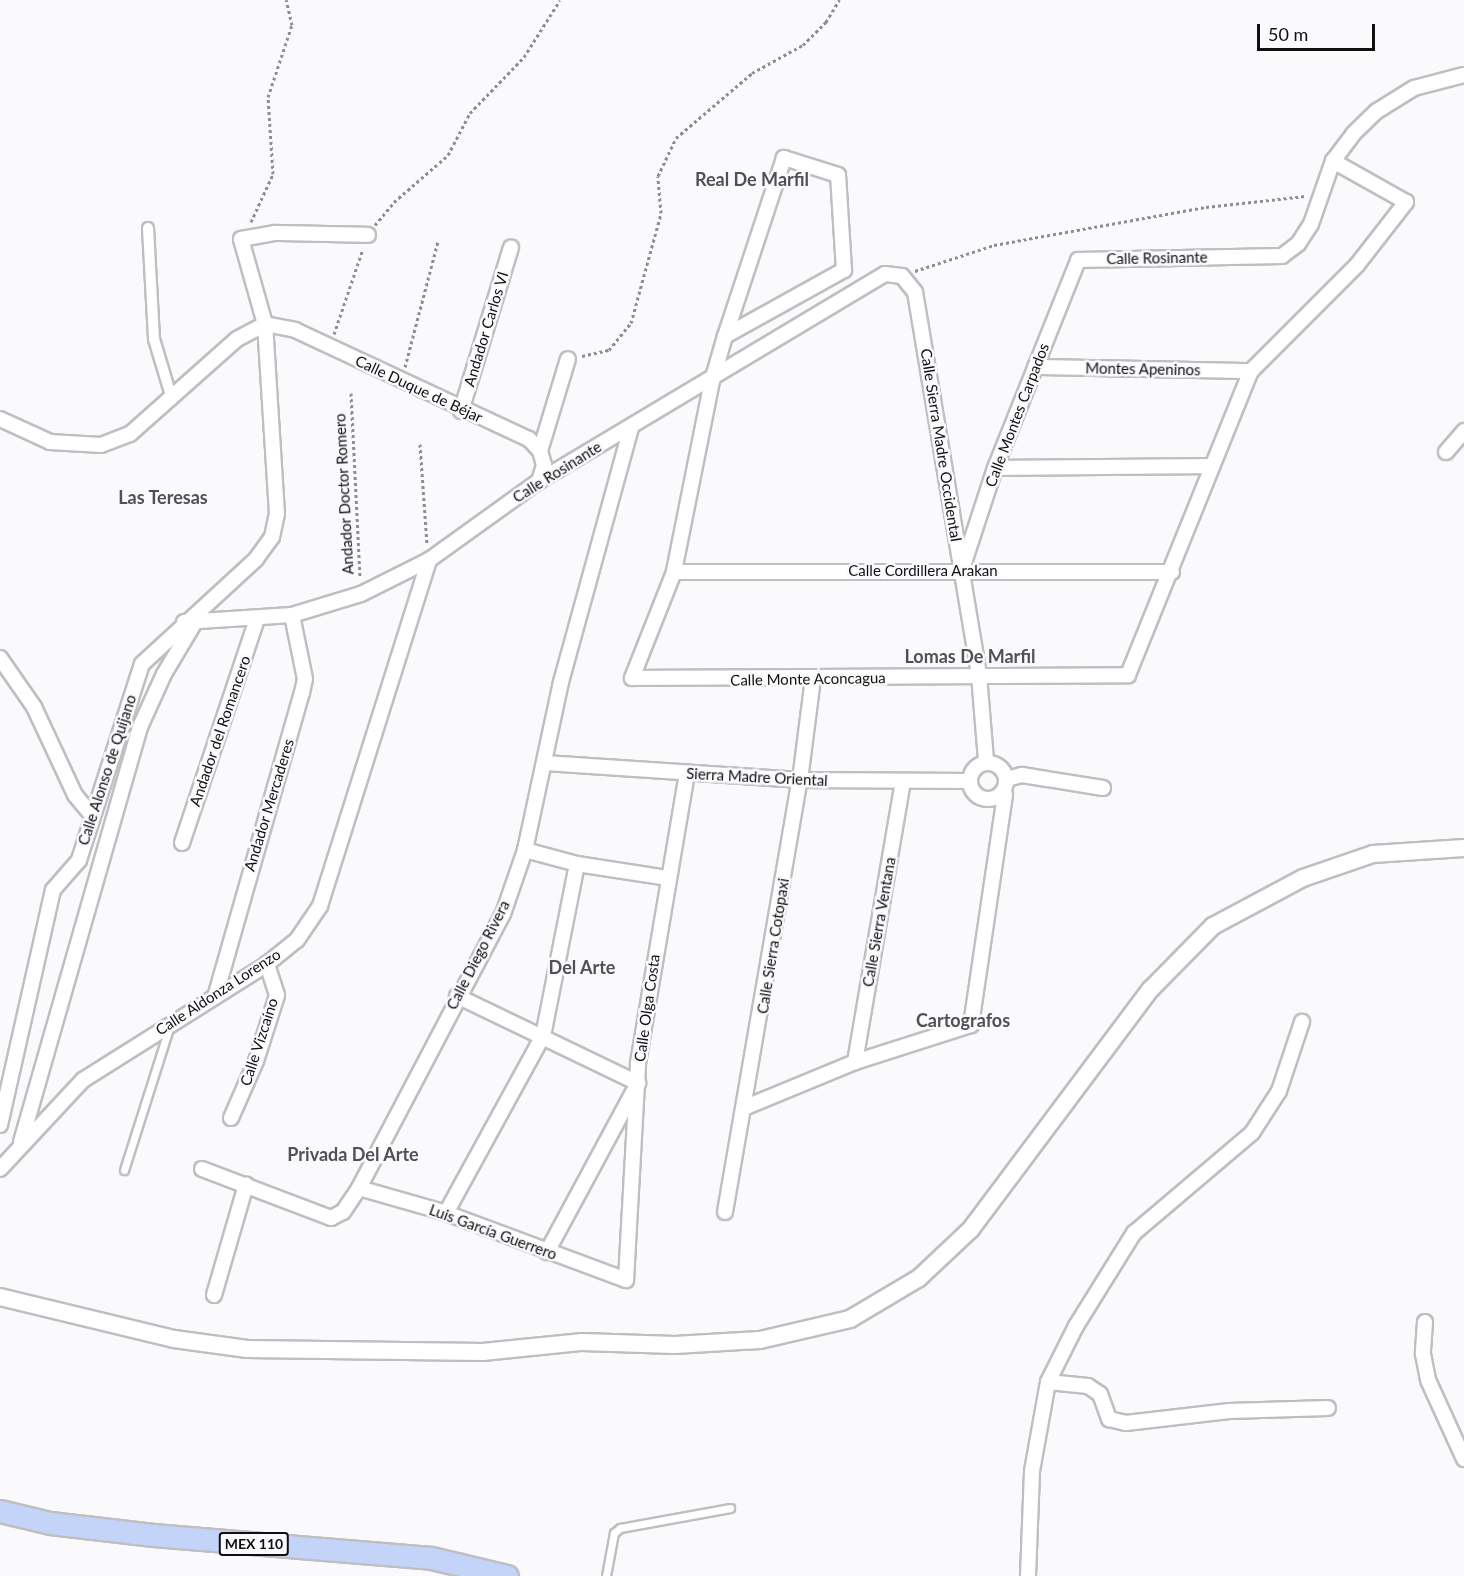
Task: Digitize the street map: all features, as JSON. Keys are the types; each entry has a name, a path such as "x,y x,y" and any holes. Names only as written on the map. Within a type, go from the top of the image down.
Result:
{"main road":[{"name":"MEX 110","path":"0,1511 50,1523 143,1534 432,1558 507,1576"}],"street":[{"name":"Calle Rosinante","path":"1078,260 1282,256 1298,244 1311,224 1318,195 1333,161 1377,111 1413,87 1464,75"},
{"path":"674,572 712,381 725,336 784,158 838,176 844,270 725,336"},
{"path":"1172,572 1211,466 1251,371 1357,265 1406,202 1333,161"},
{"path":"148,228 153,339 172,399"},
{"path":"241,239 275,233 368,235"},
{"name":"Calle Alonso de Quijano","path":"0,1125 53,890 79,860 91,814 142,664 256,559 272,537 278,514 265,324 241,239"},
{"name":"Andador Carlos VI","path":"461,411 511,247"},
{"name":"Calle Montes Carpados","path":"962,571 995,468 1078,260"},
{"name":"Calle Rosinante","path":"189,622 257,620 292,615 361,594 429,560 539,481 712,381 885,274 902,276"},
{"name":"Calle Sierra Madre Occidental","path":"902,276 915,292 979,675 986,761"},
{"path":"0,419 50,442 101,445 130,434 244,333 265,324"},
{"name":"Calle Duque de Béjar","path":"265,324 295,330 461,411 529,439 540,451"},
{"path":"539,481 543,465 540,451 568,359"},
{"name":"Montes Apeninos","path":"1035,367 1251,371"},
{"name":"Calle Diego Rivera","path":"202,1169 331,1218 343,1212 359,1188 457,996 503,914 525,850 561,682 631,428"},
{"path":"1446,452 1464,431"},
{"path":"995,468 1211,466"},
{"name":"Calle Aldonza Lorenzo","path":"0,1169 20,1144 82,1080 267,964 297,940 320,906 429,560"},
{"name":"Calle Cordillera Arakan","path":"674,572 1172,572"},
{"name":"Calle Monte Aconcagua","path":"674,572 632,678 1128,675 1172,572"},
{"name":"Andador Mercaderes","path":"216,994 305,679 292,615"},
{"name":"Andador del Romancero","path":"182,843 257,620"},
{"name":"Calle Alonso de Quijano","path":"20,1144 102,845 140,727 189,622"},
{"path":"0,658 34,707 75,795 91,814"},
{"name":"Calle Sierra Cotopaxi","path":"725,1212 746,1107 800,780 813,678"},
{"path":"746,1107 855,1062 971,1025 1005,794 1007,779 1000,766 986,761 974,768 969,781 975,794 989,799 1005,794"},
{"name":"Sierra Madre Oriental","path":"545,763 800,780 969,781"},
{"name":"Calle Olga Costa","path":"626,1280 638,1083 667,878 687,774"},
{"path":"1007,779 1034,776 1103,788"},
{"name":"Calle Sierra Ventana","path":"855,1062 903,782"},
{"path":"84,841 102,845"},
{"path":"0,1297 174,1339 247,1349 483,1352 582,1342 675,1345 760,1341 850,1319 919,1278 970,1229 1150,990 1213,926 1303,878 1373,854 1425,847 1464,848"},
{"path":"525,850 577,864 667,878"},
{"path":"446,1213 543,1036 577,864"},
{"name":"Calle Vizcaíno","path":"231,1118 256,1061 277,994 267,964"},
{"path":"457,996 638,1083 548,1252"},
{"path":"1028,1576 1032,1472 1047,1382 1076,1326 1134,1233 1252,1133 1279,1091 1302,1022"},
{"path":"214,1295 246,1185"},
{"name":"Luis García Guerrero","path":"359,1188 446,1213 626,1280"},
{"path":"1425,1322 1423,1354 1428,1380 1464,1459"},
{"path":"1047,1382 1088,1386 1100,1394 1109,1419 1126,1424 1229,1411 1328,1407"}],"lane":[{"path":"124,1170 171,1023"},
{"path":"606,1576 614,1533 620,1528 730,1508"}],"path":[{"path":"241,239 266,197 273,174 268,98 292,25 286,0"},
{"path":"329,347 368,235 394,202 448,155 470,113 524,57 560,0"},
{"path":"568,359 609,350 631,322 661,213 658,176 676,138 752,73 803,45 826,22 839,0"},
{"path":"902,276 993,244 1206,207 1318,195"},
{"path":"401,381 438,241"},
{"name":"Andador Doctor Romero","path":"351,393 361,594"},
{"path":"420,444 429,560"}],"district":[{"name":"Real De Marfil","path":"752,179"},
{"name":"Las Teresas","path":"163,497"},
{"name":"Lomas De Marfil","path":"970,656"},
{"name":"Del Arte","path":"582,967"},
{"name":"Cartografos","path":"963,1020"},
{"name":"Privada Del Arte","path":"353,1154"}]}
